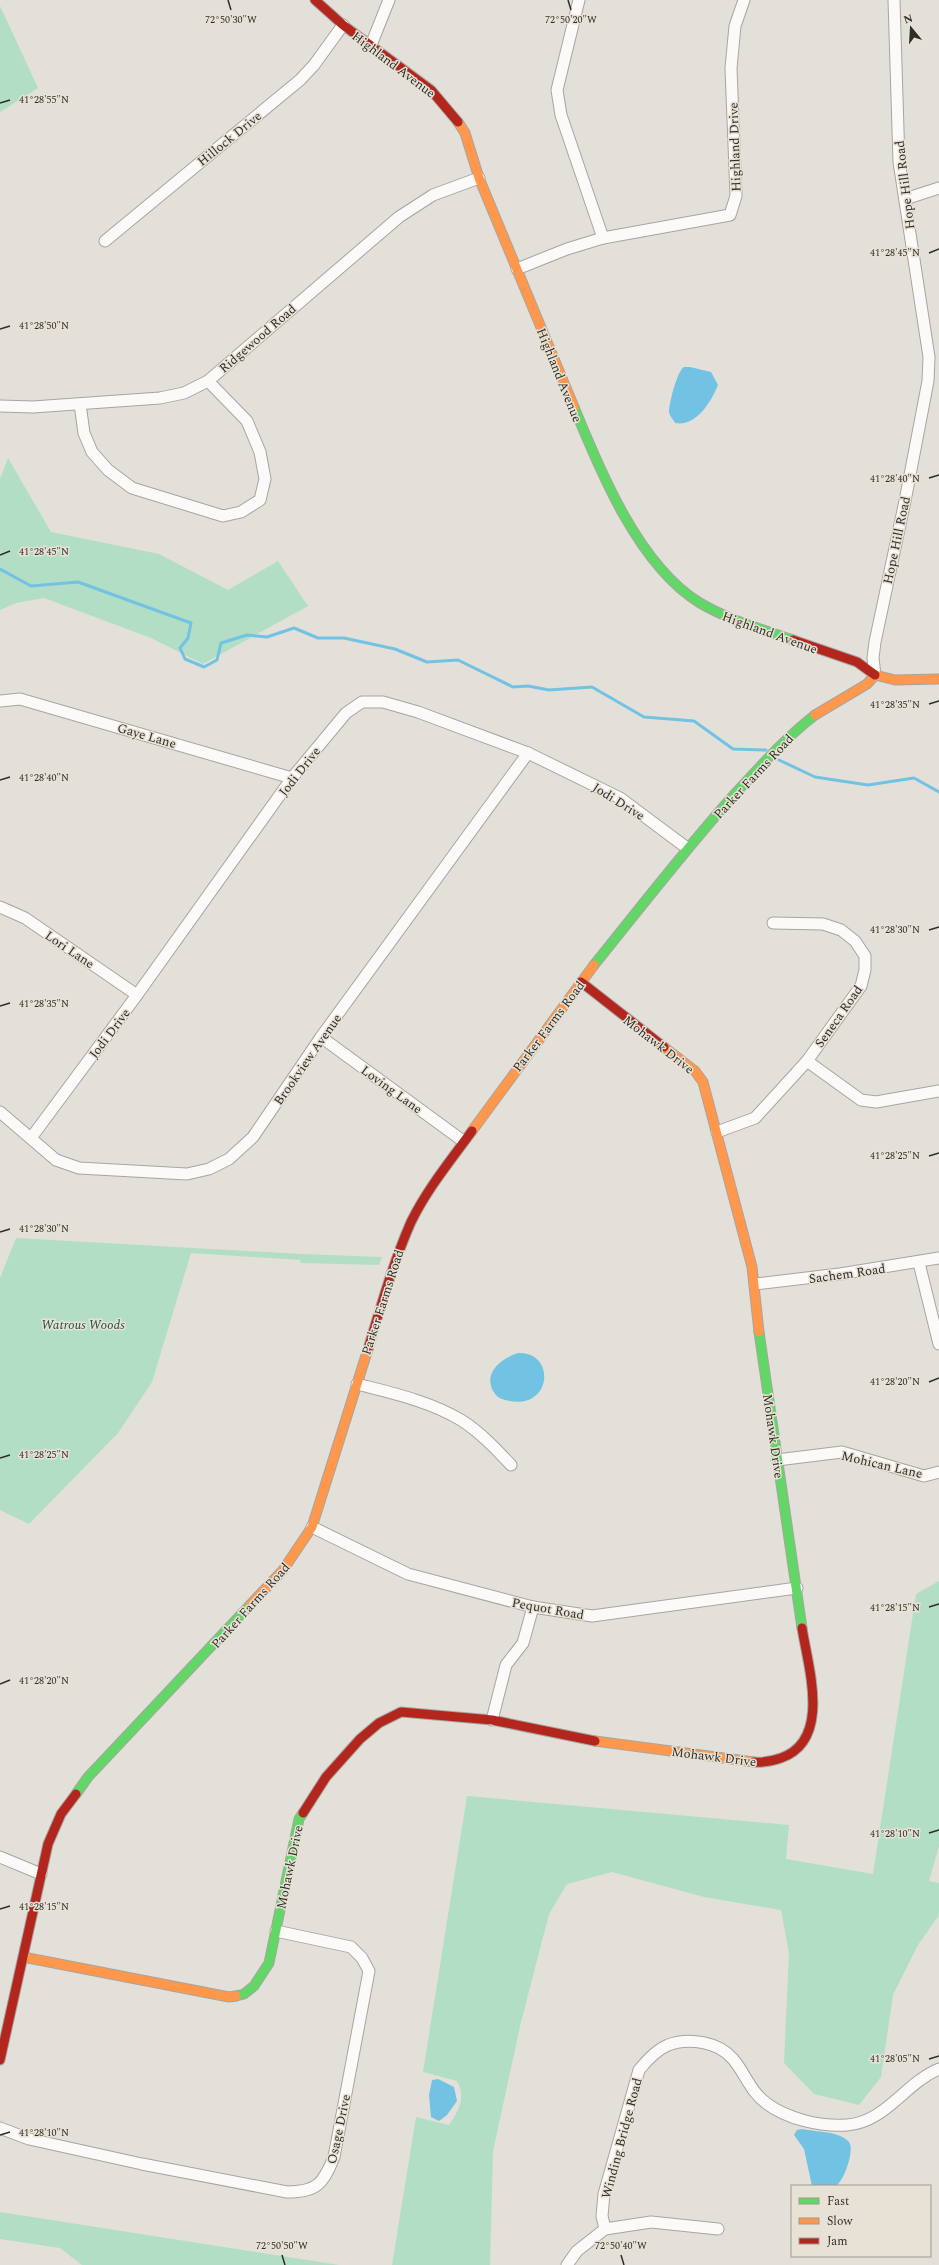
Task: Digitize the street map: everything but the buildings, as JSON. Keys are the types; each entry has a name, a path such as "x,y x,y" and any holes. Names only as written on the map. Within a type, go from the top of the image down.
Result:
{"street":[{"name":"Highland Avenue","path":"315,0 343,25 431,90 450,111 464,133 479,178 565,390 596,461 631,527 660,569 684,592 700,603 731,619 857,662 875,675"},
{"path":"371,45 389,0"},
{"path":"579,0 556,90 561,115 603,238"},
{"name":"Highland Drive","path":"517,269 567,249 603,238 730,215 736,196 731,68 734,26 744,0"},
{"name":"Hope Hill Road","path":"875,675 873,658 875,642 928,381 929,357 899,162 894,0"},
{"name":"Hillock Drive","path":"105,241 300,80 314,65 343,25"},
{"name":"Ridgewood Road","path":"0,406 33,407 80,404 160,398 184,393 208,381 399,217 433,195 479,178"},
{"path":"904,199 939,188"},
{"path":"80,404 84,433 92,452 108,470 132,488 223,516 241,512 260,500 265,479 260,452 247,421 208,381"},
{"path":"875,675 895,680 939,680"},
{"name":"Parker Farms Road","path":"0,2060 41,1874 55,1826 71,1799 88,1778 283,1570 312,1527 323,1497 402,1242 430,1190 580,982 687,848 768,758 796,730 818,713 867,684 875,675"},
{"name":"Gaye Lane","path":"0,701 20,699 292,778"},
{"name":"Jodi Drive","path":"31,1138 137,996 292,778 346,713 362,702 383,702 390,704 528,752 620,798 687,848"},
{"name":"Brookview Avenue","path":"0,1112 56,1160 79,1168 187,1174 209,1168 229,1159 252,1137 321,1037 528,752"},
{"name":"Lori Lane","path":"0,908 24,918 137,996"},
{"name":"Seneca Road","path":"717,1132 755,1118 807,1061 861,986 865,970 865,956 855,941 841,930 823,924 773,923"},
{"name":"Mohawk Drive","path":"23,1957 229,1997 242,1996 258,1982 269,1963 299,1819 326,1777 360,1739 380,1723 401,1712 492,1720 596,1741 761,1763 778,1760 793,1753 806,1739 813,1724 813,1701 757,1320 755,1284 752,1267 703,1082 695,1070 580,982"},
{"name":"Loving Lane","path":"321,1037 464,1141"},
{"path":"807,1061 861,1100 876,1102 939,1091"},
{"name":"Sachem Road","path":"755,1284 919,1263 939,1258"},
{"path":"919,1263 939,1344"},
{"path":"357,1384 418,1401 460,1420 489,1442 511,1465"},
{"name":"Mohican Lane","path":"777,1460 842,1452 924,1476 939,1472"},
{"name":"Pequot Road","path":"312,1527 408,1574 533,1607 592,1616 797,1588"},
{"path":"492,1720 506,1665 523,1643 533,1607"},
{"path":"0,1857 41,1874"},
{"name":"Osage Drive","path":"0,2128 29,2139 287,2192 302,2192 316,2186 326,2178 334,2157 369,1971 362,1958 351,1947 276,1931"},
{"name":"Winding Bridge Road","path":"605,2229 602,2216 604,2194 639,2070 648,2058 668,2045 695,2041 710,2044 724,2050 733,2059 753,2090 766,2102 782,2112 800,2119 846,2125 863,2122 877,2115 926,2074 939,2069"},
{"path":"567,2265 577,2251 605,2229 652,2222 718,2229"}],"green space":[{"path":"0,6 38,88 0,112"},
{"path":"8,458 51,532 159,554 228,590 278,561 308,606 203,664 151,638 44,598 16,603 0,610 0,479"},
{"name":"Watrous Woods","path":"16,1238 301,1254 382,1257 379,1265 300,1263 301,1260 191,1253 152,1382 118,1433 29,1524 0,1510 0,1278"},
{"path":"939,1581 939,1846 929,1881 939,1883 939,1915 918,1945 893,1995 881,2077 859,2105 814,2094 784,2063 789,1953 781,1910 704,1897 612,1872 567,1884 549,1914 521,2022 493,2151 490,2265 392,2265 416,2117 449,2125 456,2114 461,2098 460,2087 457,2081 423,2072 467,1796 789,1825 786,1859 873,1874 916,1594"},
{"path":"0,2212 339,2265 82,2265 60,2248 0,2239"}],"water":[{"path":"684,367 711,372 718,385 707,406 702,412 690,421 675,423 669,414 669,408 676,381"},
{"path":"518,1353 531,1355 539,1362 544,1371 544,1382 540,1391 531,1399 519,1402 498,1397 493,1391 490,1378 492,1372 500,1362"},
{"path":"438,2079 454,2087 457,2101 447,2115 439,2121 431,2117 429,2095 432,2080"},
{"path":"802,2129 827,2132 845,2138 849,2142 851,2151 850,2158 843,2177 837,2185 812,2185 804,2149 794,2135 797,2130"}],"waterway":[{"path":"0,569 31,586 78,582 191,623 188,638 180,648 185,659 204,667 217,660 221,643 247,635 267,637 294,628 318,638 344,638 395,649 427,662 458,660 513,687 528,686 549,690 592,687 644,717 694,721 733,749 766,750"},
{"path":"779,760 815,777 868,785 914,778 939,792"}],"traffic: fast":[{"path":"574,407 609,487 640,542 658,566 678,587 700,603 734,619 793,640"},
{"path":"594,965 733,796 782,744 815,715"},
{"path":"759,1332 802,1628"},
{"path":"76,1794 88,1777 250,1605"},
{"path":"236,1996 244,1994 254,1986 269,1963 299,1819 303,1813"}],"traffic: slow":[{"path":"458,122 465,133 479,178 574,407"},
{"path":"815,715 867,684 875,675 895,680 939,679"},
{"path":"472,1131 594,965"},
{"path":"664,1047 695,1071 703,1082 752,1267 759,1332"},
{"path":"250,1605 283,1570 312,1527 368,1349"},
{"path":"595,1741 754,1762"},
{"path":"23,1957 229,1997 236,1996"}],"traffic: jam":[{"path":"315,0 343,25 431,90 458,122"},
{"path":"793,640 857,662 875,675"},
{"path":"581,982 664,1047"},
{"path":"368,1349 393,1269 411,1222 432,1186 472,1131"},
{"path":"754,1762 768,1762 781,1758 797,1749 807,1736 812,1719 813,1701 802,1628"},
{"path":"303,1813 326,1777 360,1739 379,1723 401,1712 492,1720 595,1741"},
{"path":"0,2060 48,1844 61,1814 76,1794"}]}
